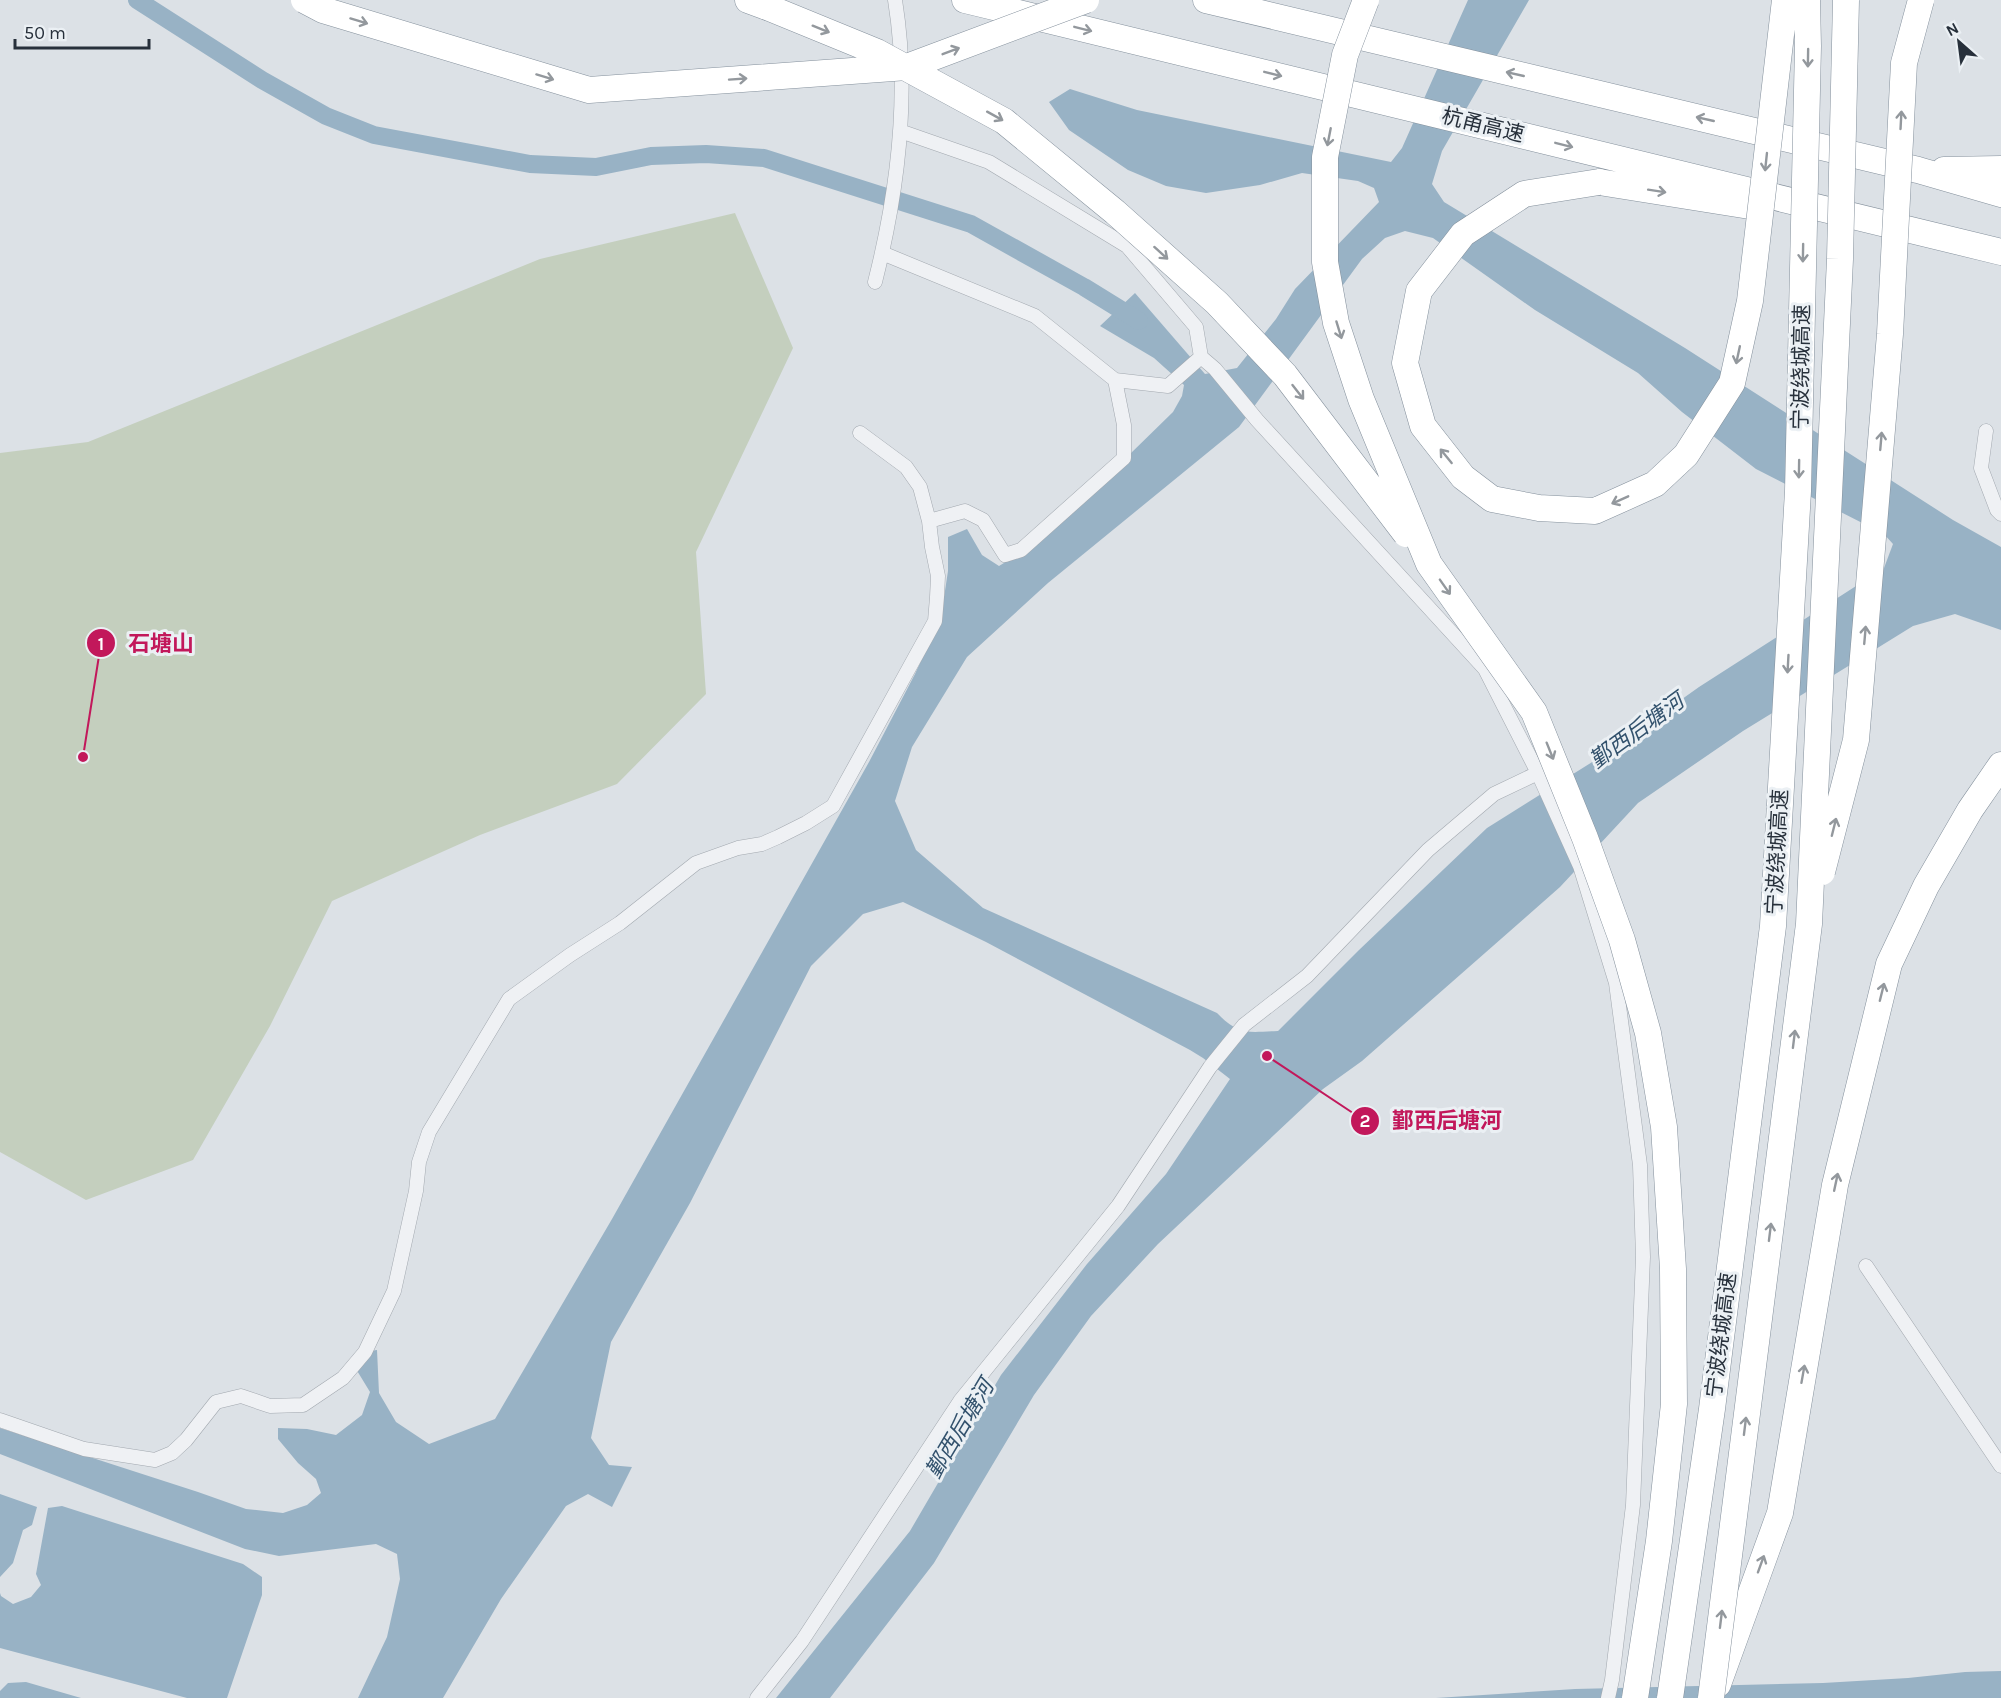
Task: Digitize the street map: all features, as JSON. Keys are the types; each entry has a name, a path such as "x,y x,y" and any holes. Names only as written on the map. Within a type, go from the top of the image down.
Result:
{"highway":[{"path":"304,0 323,10 589,90 907,67 1086,0"},
{"name":"杭甬高速","path":"965,0 2001,252"},
{"path":"1206,0 1918,170 1993,192"},
{"path":"1366,0 1345,55 1325,157 1325,262 1336,323 1361,399 1429,564"},
{"path":"1785,0 1750,301 1732,383 1686,455 1655,484 1595,511 1539,508 1492,499 1463,477 1423,426 1405,363 1419,291 1463,234 1524,194 1599,182 1938,235"},
{"name":"宁波绕城高速","path":"1670,1698 1712,1409 1773,926 1798,491 1808,46 1807,0"},
{"name":"宁波绕城高速","path":"1712,1698 1809,924 1840,258 1846,0"},
{"path":"1809,924 1856,740 1890,334 1904,63 1921,0"},
{"path":"757,3 877,52 1004,121 1115,212 1217,303 1285,375 1340,445 1429,564 1534,712 1585,838 1622,940 1648,1033 1665,1127 1673,1269 1674,1404 1659,1541 1635,1698"},
{"path":"1918,170 2001,169"},
{"path":"1712,1698 1780,1513 1835,1185 1889,964 1926,886 1970,810 2001,765"}],"street":[{"path":"875,282 885,239 898,158 902,104 900,31 895,0"},
{"path":"900,131 989,162 1127,246 1196,327 1201,357 1215,369 1257,420 1485,669 1538,772 1580,866 1616,983 1640,1165 1643,1257 1633,1505 1608,1698"},
{"path":"882,253 1035,316 1115,380 1167,386 1201,357"},
{"path":"929,521 964,511 983,520 1005,555 1021,550 1124,458 1124,425 1115,380"},
{"path":"1986,431 1981,468 1997,510 2001,514"},
{"path":"0,1420 84,1449 155,1460 172,1453 186,1440 216,1402 240,1396 270,1406 303,1405 343,1378 365,1352 394,1291 416,1191 419,1162 429,1132 509,999 570,955 621,923 696,863 738,848 770,841 806,824 833,806 935,621 938,576 929,521 920,487 906,467 860,433"},
{"path":"757,1698 802,1641 960,1401 1118,1206 1210,1067 1244,1025 1307,976 1444,836 1494,794 1538,772"},
{"path":"1866,1266 2001,1466"}],"green space":[{"path":"735,213 793,348 696,552 706,694 617,784 480,835 332,901 270,1026 193,1160 86,1200 0,1152 0,453 88,442 540,259"}],"water":[{"path":"1468,0 1529,0 1442,151 1432,184 1444,202 1685,348 1953,520 2001,547 2001,630 1955,614 1913,626 1743,731 1638,803 1560,887 1362,1061 1323,1089 1158,1244 1091,1316 1034,1395 934,1563 830,1698 776,1698 910,1531 1001,1375 1087,1264 1166,1174 1230,1079 1190,1050 986,942 903,902 863,914 811,966 690,1203 611,1342 591,1438 609,1465 632,1467 612,1507 588,1494 566,1506 501,1599 443,1698 358,1698 387,1637 400,1579 397,1554 376,1544 279,1556 245,1549 0,1454 0,1428 246,1509 283,1513 307,1505 321,1493 316,1479 298,1463 278,1439 278,1428 307,1429 336,1435 362,1415 370,1392 356,1369 369,1351 377,1350 379,1393 396,1422 429,1444 495,1419 612,1219 869,762 915,674 941,617 948,571 948,537 967,529 982,555 999,566 1042,540 1173,412 1182,396 1184,385 1154,358 1100,326 1135,293 1205,374 1237,368 1276,319 1295,289 1379,202 1374,188 1358,181 1302,173 1260,185 1206,193 1166,186 1128,170 1069,130 1049,102 1070,89 1137,110 1391,162 1402,148","holes":["1405,231 1433,238 1535,310 1638,373 1682,412 1756,469 1884,534 1893,544 1884,568 1699,687 1605,754 1487,828 1278,1031 1244,1031 1232,1026 1217,1013 983,908 916,850 895,801 912,747 967,657 1048,583 1239,427 1362,259 1385,238"]},
{"path":"0,1494 37,1507 32,1525 23,1530 13,1563 0,1577"},
{"path":"62,1506 243,1564 262,1577 262,1595 227,1698 187,1698 0,1648 0,1593 13,1604 31,1597 41,1585 36,1574 48,1508"},
{"path":"2001,1671 2001,1698 1436,1698 1575,1689 1823,1683"},
{"path":"26,1682 81,1698 0,1698 0,1691 8,1683"}],"waterway":[{"path":"137,0 262,80 326,116 374,135 530,164 596,167 651,156 706,154 764,158 971,224 1084,287 1139,321"}],"place":[{"name":"石塘山","path":"83,757"},
{"name":"鄞西后塘河","path":"1267,1056"}]}
